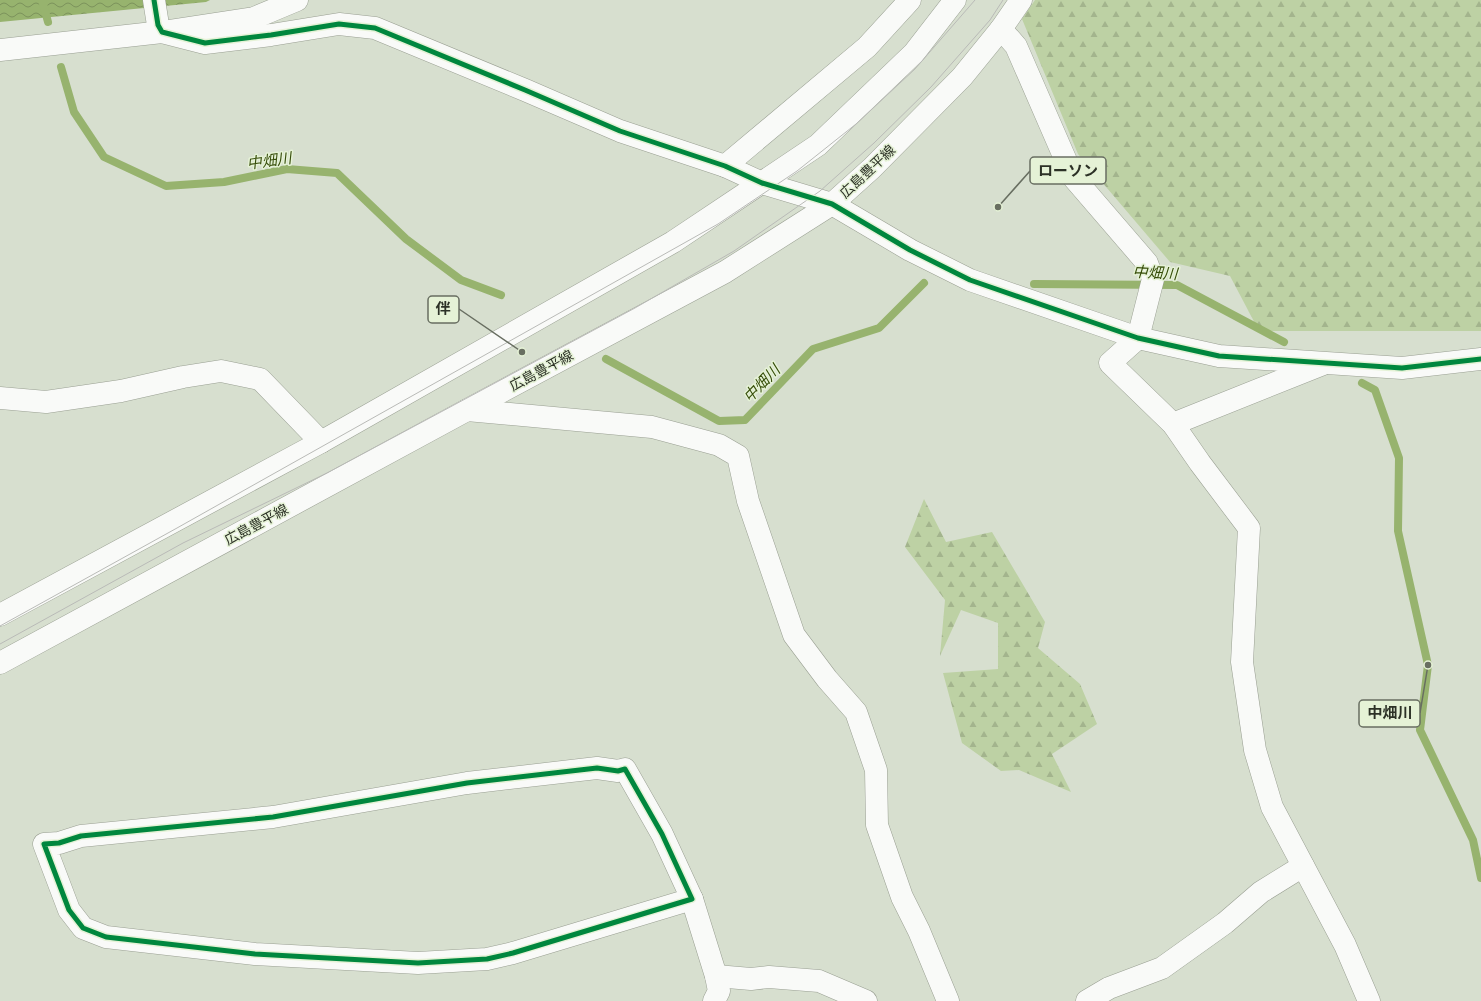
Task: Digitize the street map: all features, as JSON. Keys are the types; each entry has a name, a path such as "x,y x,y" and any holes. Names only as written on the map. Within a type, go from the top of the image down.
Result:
{"street":[{"path":"154,0 160,29"},
{"path":"0,50 254,18 296,0"},
{"path":"725,166 867,47 910,0"},
{"path":"0,615 321,442 673,242 818,144 914,53 956,0"},
{"name":"広島豊平線","path":"0,663 725,272 832,204 872,168 962,77 1001,29 1021,0"},
{"path":"160,29 205,43 271,35 339,24 375,28 620,131 725,166 762,183 832,204 910,250 970,280 1138,338 1219,356 1402,368 1481,359"},
{"path":"1001,29 1016,46 1073,177 1147,263 1153,279 1138,338 1110,363 1173,424 1200,463 1249,528 1242,662 1255,750 1272,807 1345,945 1369,1001"},
{"path":"1173,424 1328,362"},
{"path":"0,398 46,402 121,391 183,377 221,371 260,379 321,442"},
{"path":"467,410 652,427 719,445 738,456 748,501 794,635 827,679 856,712 876,770 877,825 902,897 919,931 948,1001"},
{"path":"692,899 513,953 487,959 418,963 255,954 106,938 83,928 69,910 44,844 59,843 81,836 273,817 466,783 597,768 618,771 625,769 662,834 692,899 716,976 719,991 714,1001"},
{"path":"1087,1001 1109,988 1162,968 1225,923 1261,892 1303,866"},
{"path":"716,976 751,979 769,977 819,981 866,1001"}],"green space":[{"path":"1035,0 1481,0 1481,331 1259,331 1230,276 1170,262 1078,154 1022,19"},
{"path":"924,499 946,542 992,532 1045,622 1038,648 1080,684 1097,724 1052,754 1071,792 1019,770 1001,771 962,743 943,673 998,669 998,623 961,610 940,656 945,600 905,547"}],"water":[{"path":"0,0 210,0 206,2 0,22"}],"waterway":[{"name":"中畑川","path":"42,0 48,22"},
{"name":"中畑川","path":"61,67 74,112 104,157 166,186 224,182 287,169 337,173 406,239 461,280 501,295"},
{"name":"中畑川","path":"606,359 719,421 745,420 813,349 879,328 924,283"},
{"name":"中畑川","path":"1034,284 1177,285 1284,342"},
{"name":"中畑川","path":"1362,383 1375,390 1399,458 1398,531 1428,665 1420,730 1473,840 1481,878"}],"tram line":[{"path":"0,626 718,224 797,171 856,124 915,69 975,0"},
{"path":"0,644 183,543 327,473 635,308 734,251 820,191 874,143 931,87 990,20 1003,0"}],"cycle path":[{"path":"154,0 158,25 162,32 205,43 271,35 339,24 375,28 620,131 725,166 762,183 832,204 910,250 970,280 1138,338 1219,356 1402,368 1481,359"},
{"path":"597,768 618,771 625,769 662,834 692,899 513,953 487,959 418,963 255,954 106,937 83,928 69,910 44,844 59,843 81,836 273,817 467,783 597,768"}],"place":[{"name":"ローソン","path":"998,207"},
{"name":"伴","path":"522,352"},
{"name":"中畑川","path":"1428,665"}]}
